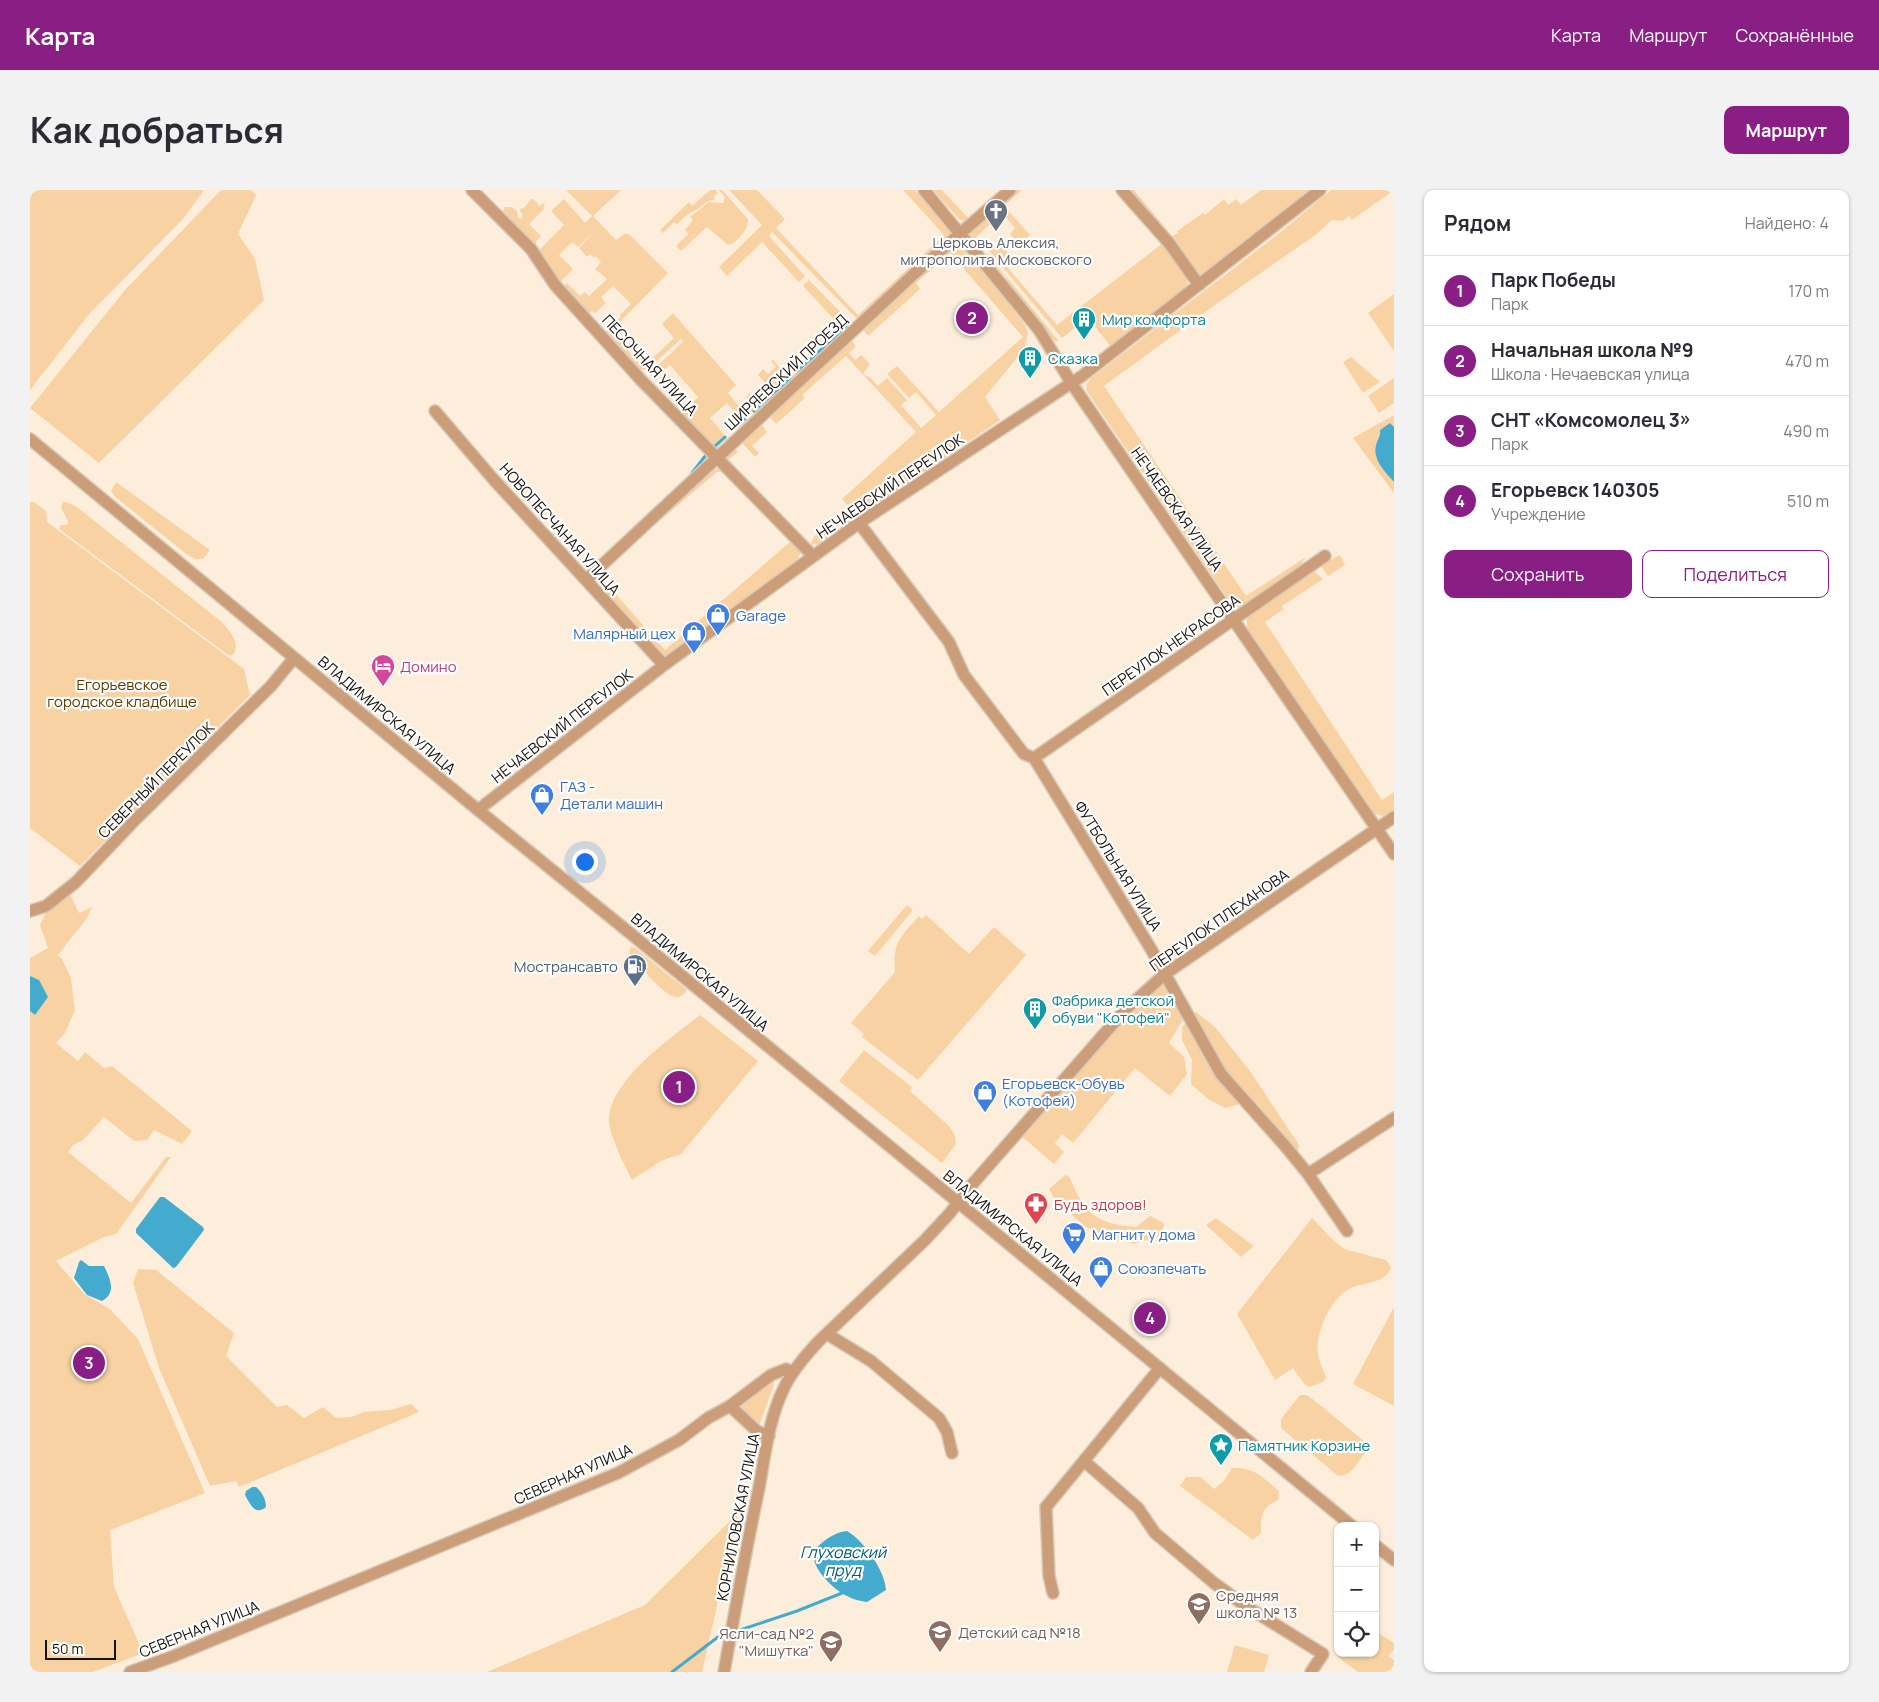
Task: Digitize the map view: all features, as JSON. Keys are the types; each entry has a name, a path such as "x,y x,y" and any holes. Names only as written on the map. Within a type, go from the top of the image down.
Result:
{"street":[{"name":"ПЕСОЧНАЯ УЛИЦА","path":"472,190 531,249 555,285 641,380 813,556"},
{"name":"НЕЧАЕВСКАЯ УЛИЦА","path":"924,190 1039,330 1072,384 1394,854"},
{"name":"ШИРЯЕВСКИЙ ПРОЕЗД","path":"586,580 908,280 1010,190"},
{"path":"1122,190 1169,243 1199,285"},
{"name":"НЕЧАЕВСКИЙ ПЕРЕУЛОК","path":"478,810 664,665 859,523 1072,384 1320,190"},
{"name":"НОВОПЕСЧАНАЯ УЛИЦА","path":"435,411 494,480 664,665"},
{"name":"ВЛАДИМИРСКАЯ УЛИЦА","path":"30,439 478,810 625,928 772,1051 959,1202 1347,1522"},
{"name":"ФУТБОЛЬНАЯ УЛИЦА","path":"859,523 949,642 964,675 1024,754 1034,758 1151,949 1221,1074 1308,1174 1347,1231"},
{"name":"ПЕРЕУЛОК НЕКРАСОВА","path":"1034,758 1325,556"},
{"name":"СЕВЕРНЫЙ ПЕРЕУЛОК","path":"30,911 46,906 76,882 135,820 271,686 294,658"},
{"name":"ПЕРЕУЛОК ПЛЕХАНОВА","path":"959,1202 969,1188 1120,1017 1165,974 1394,817"},
{"path":"1308,1174 1394,1118"},
{"path":"794,1372 807,1354 925,1240 959,1202"},
{"path":"827,1334 872,1361 940,1418 952,1453"},
{"path":"1053,1593 1048,1576 1046,1507 1160,1368"},
{"name":"СЕВЕРНАЯ УЛИЦА","path":"130,1672 174,1656 618,1473 679,1440 708,1418 730,1406 771,1375 786,1370 794,1372"},
{"name":"КОРНИЛОВСКАЯ УЛИЦА","path":"724,1672 738,1590 769,1436 780,1396 794,1372"},
{"path":"730,1406 757,1432 769,1436"},
{"path":"1084,1461 1138,1508 1161,1538 1214,1583 1247,1607 1323,1654 1311,1672"},
{"path":"1379,1548 1394,1560"}],"green space":[{"path":"30,190 204,190 183,219 90,313 30,390"},
{"path":"221,190 251,190 256,195 238,234 255,259 264,300 99,463 30,408 125,290"},
{"path":"566,190 621,190 593,216 616,240 624,234 629,234 668,273 611,331 643,367 674,338 662,324 673,313 736,385 728,393 748,417 736,428 732,429 730,426 740,418 727,403 710,418 727,438 715,449 681,414 698,397 670,365 653,379 650,375 683,342 681,339 650,367 644,370 640,369 607,334 607,327 621,317 620,315 631,304 613,286 601,297 606,303 595,313 592,311 590,313 584,310 563,287 567,283 580,296 585,292 589,296 607,279 595,269 601,262 596,256 594,258 590,254 587,257 579,248 594,232 578,247 572,242 559,255 573,269 559,283 538,251 564,225 551,211 564,199 585,223 592,216"},
{"path":"710,190 716,190 718,193 715,195 714,200 706,202 688,214 677,225 674,222 663,233 660,230 689,202 692,206"},
{"path":"719,190 722,190 748,219 747,227 735,242 728,245 707,227 681,251 676,246 688,234 685,230 693,220 690,217 709,202 723,203 725,197"},
{"path":"729,190 757,190 785,219 776,228 858,315 944,235 903,190 915,190 952,235 859,318 856,318 772,232 769,236 805,276 799,282 762,242 727,276 719,267 762,225"},
{"path":"933,190 942,190 970,220 966,222 959,219"},
{"path":"1015,190 1022,190 1004,206 1030,235 1019,245 1010,234 1015,228 1002,213 973,240 967,234"},
{"path":"1117,190 1170,249 1185,273 1188,283 1183,290 1110,346 1088,317 1062,338 989,251 997,244 1001,244 1009,254 1002,261 1057,325 1163,243"},
{"path":"1127,190 1134,190 1172,236 1203,213 1205,215 1224,199 1228,205 1236,199 1241,205 1261,190 1313,190 1207,273 1198,275"},
{"path":"1331,190 1394,190 1352,220 1349,216 1343,221 1332,220 1314,236 1219,302 1104,386 1246,596 1306,557 1296,572 1241,608 1233,606 1086,390 1087,384 1091,378 1282,231"},
{"path":"531,199 540,206 543,203 545,205 544,209 529,224 541,236 536,241 537,243 534,247 502,213 505,207 512,207 517,211 518,218 521,219 523,216 519,209 524,208"},
{"path":"958,243 1005,299 1025,325 1028,332 1025,348 985,397 1000,420 860,516 857,516 842,499 916,432 846,356 802,395 805,398 776,424 767,414 849,338 856,346 849,353 855,360 861,355 870,364 863,374 870,377 878,386 887,378 907,400 901,405 921,428 936,415 916,392 909,398 887,374 897,366 939,412 1023,337 950,253 916,283 920,289 868,336 861,327"},
{"path":"987,253 1058,340 1056,342 1005,282 1007,279"},
{"path":"809,280 849,321 848,329 755,415 749,408 753,405 746,397 750,393 759,403 772,391 758,375 763,369 768,374 776,367 771,361 773,360 789,378 843,329 803,286"},
{"path":"1394,294 1394,351 1368,313"},
{"path":"1351,357 1380,382 1363,393 1343,362"},
{"path":"1394,378 1394,403 1379,413 1368,396"},
{"path":"1394,415 1394,427 1390,423 1381,437 1376,457 1394,482 1394,493 1353,438"},
{"path":"762,425 767,432 752,446 759,453 755,457 742,443 735,449 738,452 728,460 801,536 726,460 726,455 748,432 751,435"},
{"path":"716,469 725,470 802,550 796,562 708,628 664,657 593,581 593,577 599,575 665,650 790,542 723,472 717,472 644,534 642,531 711,471"},
{"path":"116,482 210,550 203,559 195,559 185,553 114,496 111,491"},
{"name":"Егорьевское городское кладбище","path":"30,502 34,502 46,511 47,522 244,669 250,695 80,866 30,828"},
{"path":"63,502 77,507 223,623 235,642 236,646 233,655 228,655 59,529 61,525 67,525 68,522 61,507"},
{"path":"832,526 836,529 835,534 818,545 811,544 819,532"},
{"path":"1340,555 1345,565 1328,576 1320,565"},
{"path":"1314,571 1323,579 1282,606 1284,609 1265,622 1382,800 1394,792 1394,809 1383,816 1373,813 1247,627 1247,617"},
{"path":"70,894 79,913 92,907 87,918 58,955 62,959 71,978 75,1010 65,1033 56,1043 78,1061 85,1052 104,1068 112,1066 192,1131 182,1144 154,1130 147,1140 134,1141 104,1117 83,1140 73,1145 68,1152 131,1203 166,1157 171,1157 116,1234 104,1237 56,1261 84,1294 110,1309 138,1339 205,1493 110,1530 114,1587 143,1653 93,1672 30,1672 30,1011 35,1015 39,980 30,976 30,958 48,948 40,925 46,912"},
{"path":"907,905 913,910 875,956 868,951"},
{"path":"926,915 969,954 994,927 1026,955 918,1080 862,1037 864,1034 851,1023 895,972 895,954 903,935 919,916 922,919"},
{"path":"631,947 635,948 686,989 686,992 677,997 671,996 666,992 632,957 629,951"},
{"path":"1162,983 1184,1018 1169,1043 1184,1057 1187,1074 1170,1096 1135,1068 1073,1143 1062,1134 1055,1143 1064,1152 1054,1164 1020,1135 1128,1014"},
{"path":"1196,1012 1215,1027 1250,1071 1299,1145 1297,1156 1259,1112 1240,1104 1225,1108 1208,1099 1191,1084 1192,1060 1182,1040 1182,1027"},
{"path":"700,1015 758,1061 681,1154 661,1161 632,1180 617,1149 609,1125 612,1104 620,1089 644,1061"},
{"path":"864,1050 912,1087 910,1091 950,1127 955,1136 956,1144 942,1163 839,1081"},
{"path":"1065,1175 1070,1177 1080,1200 1094,1215 1102,1220 1123,1226 1136,1227 1150,1216 1164,1223 1162,1235 1134,1244 1105,1238 1085,1226 1056,1202 1049,1189"},
{"path":"972,1192 1006,1219 1003,1222 999,1221 973,1201"},
{"path":"1216,1218 1254,1246 1241,1257 1206,1225"},
{"path":"1312,1218 1344,1249 1386,1260 1391,1268 1379,1280 1356,1286 1343,1293 1331,1308 1322,1327 1318,1346 1318,1355 1326,1377 1323,1382 1309,1387 1305,1385 1293,1368 1275,1380 1237,1314"},
{"path":"138,1269 156,1270 234,1333 226,1356 277,1407 287,1405 304,1418 323,1407 336,1418 351,1417 364,1412 390,1410 411,1404 419,1412 239,1487 236,1481 210,1486 159,1368 133,1283"},
{"path":"1394,1307 1394,1406 1353,1384"},
{"path":"774,1381 759,1426 743,1411 741,1405 765,1383"},
{"path":"1300,1395 1310,1397 1364,1441 1365,1453 1346,1475 1337,1475 1281,1428 1281,1419"},
{"path":"1232,1468 1252,1471 1263,1477 1279,1491 1278,1500 1265,1509 1261,1522 1261,1533 1253,1540 1180,1486 1186,1477 1201,1477 1214,1489 1224,1481"},
{"path":"738,1513 702,1672 487,1672 645,1605"},
{"path":"1379,1634 1394,1643 1394,1650 1388,1656 1394,1660 1394,1672 1358,1672 1338,1657 1379,1657"},
{"path":"1235,1645 1269,1655 1264,1672 1227,1672"}],"water":[{"path":"1390,423 1394,427 1394,482 1380,466 1375,451 1380,430"},
{"path":"30,976 39,980 48,997 35,1015 30,1011"},
{"path":"160,1197 164,1197 203,1227 204,1230 176,1267 173,1268 136,1233 136,1229"},
{"path":"81,1260 89,1266 104,1266 110,1280 111,1290 107,1298 102,1301 87,1295 74,1278"},
{"path":"256,1487 260,1491 266,1507 259,1510 253,1508 245,1495 246,1491"},
{"name":"Глуховский пруд","path":"847,1531 860,1541 872,1556 885,1582 886,1590 867,1602 851,1598 831,1585 820,1573 814,1560 814,1554 820,1544 840,1532"}],"waterway":[{"path":"796,372 846,327"},
{"path":"754,411 791,377"},
{"path":"735,428 746,418"},
{"path":"714,447 725,437"},
{"path":"692,473 706,455"},
{"path":"740,1630 797,1611 842,1593"},
{"path":"672,1672 718,1637"}],"place":[{"name":"Церковь Алексия, митрополита Московского","path":"996,232"},
{"name":"Начальная школа №9","path":"972,318"},
{"name":"Мир комфорта","path":"1084,340"},
{"name":"Сказка","path":"1030,379"},
{"name":"Garage","path":"718,636"},
{"name":"Малярный цех","path":"694,654"},
{"name":"Домино","path":"383,687"},
{"name":"ГАЗ - Детали машин","path":"542,816"},
{"name":"Мострансавто","path":"635,987"},
{"name":"Фабрика детской обуви \"Котофей\"","path":"1035,1030"},
{"name":"Парк Победы","path":"679,1087"},
{"name":"Егорьевск-Обувь (Котофей)","path":"985,1113"},
{"name":"Будь здоров!","path":"1036,1225"},
{"name":"Магнит у дома","path":"1074,1255"},
{"name":"Союзпечать","path":"1101,1289"},
{"name":"Егорьевск 140305","path":"1150,1318"},
{"name":"СНТ «Комсомолец 3»","path":"89,1363"},
{"name":"Памятник Корзине","path":"1221,1466"},
{"name":"Средняя школа № 13","path":"1199,1625"},
{"name":"Детский сад №18","path":"940,1653"},
{"name":"Ясли-сад №2 \"Мишутка\"","path":"831,1663"}]}
